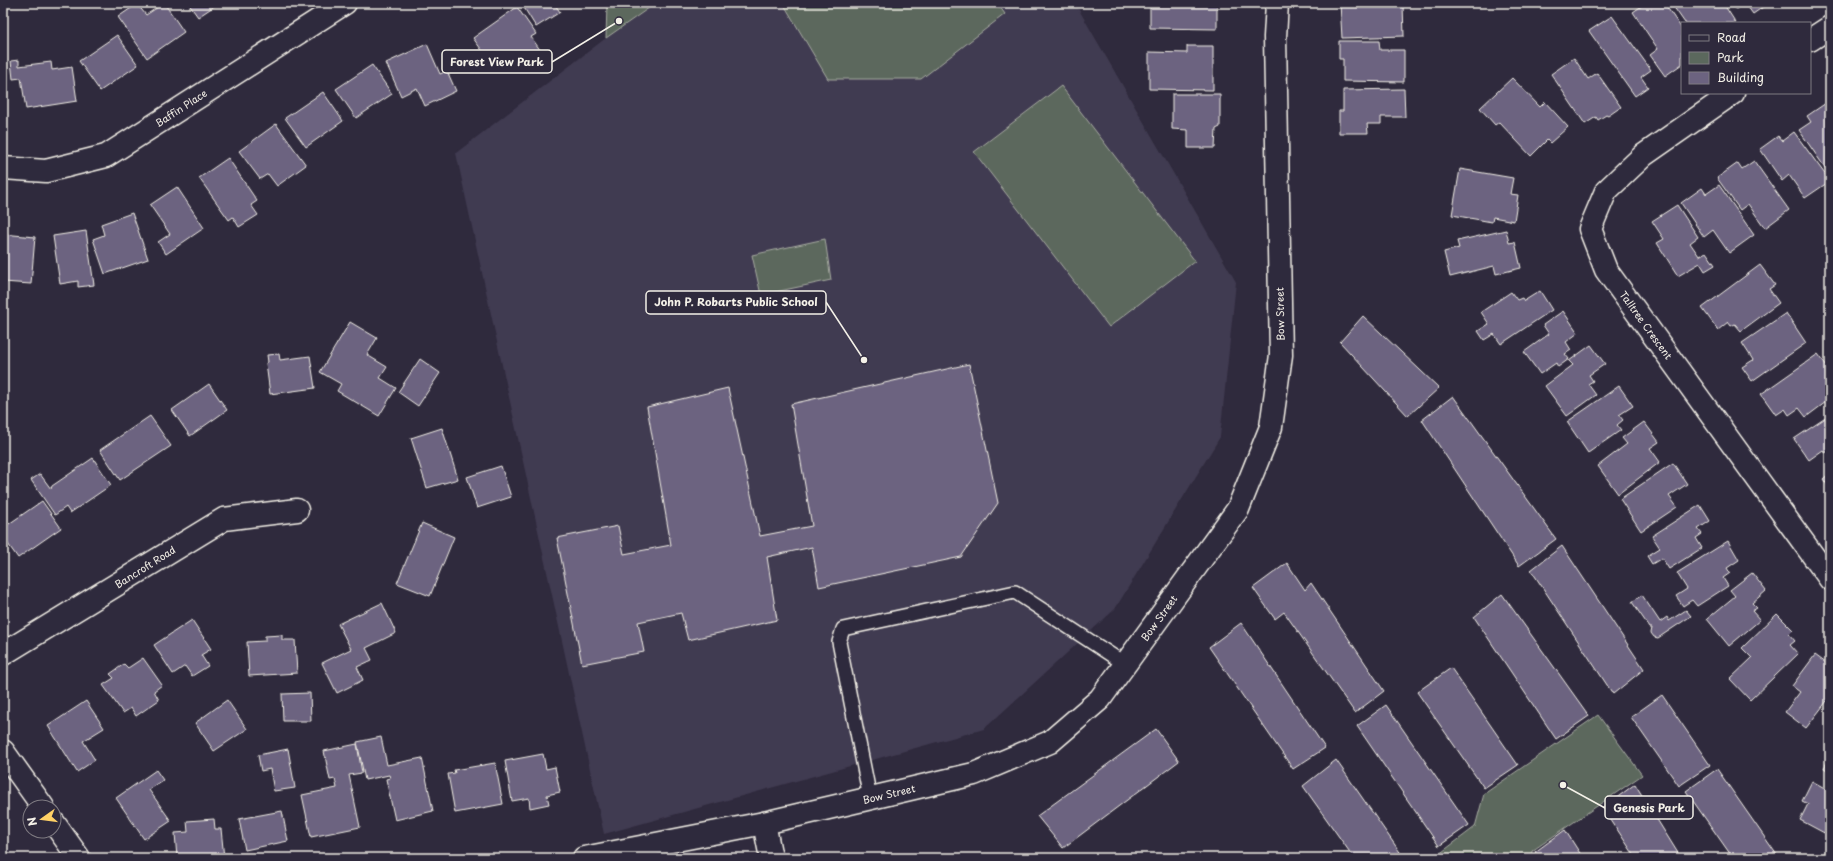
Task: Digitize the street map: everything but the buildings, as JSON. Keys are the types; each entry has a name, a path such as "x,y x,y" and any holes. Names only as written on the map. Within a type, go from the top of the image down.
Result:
{"street":[{"name":"Baffin Place","path":"3,168 46,171 106,156 345,3"},
{"name":"Bow Street","path":"584,858 764,823 974,774 1050,742 1100,699 1238,509 1271,426 1281,355 1275,37 1277,3"},
{"path":"1811,39 1830,26"},
{"name":"Talltree Crescent","path":"1732,94 1644,155 1606,191 1590,230 1606,270 1830,579"},
{"name":"Bancroft Road","path":"3,654 224,519 297,510"},
{"path":"3,751 37,799"},
{"path":"764,823 771,858"},
{"path":"62,834 79,858"}],"lane":[{"path":"870,798 839,642 843,629 1015,592 1125,664"}],"shaded area":[{"path":"656,3 1075,3 1236,282 1220,437 1115,609 984,729 604,834 456,153 606,38"}],"green space":[{"path":"607,3 656,3 606,38"},
{"path":"783,3 997,3 1005,14 921,79 828,79"},
{"path":"1061,86 1195,261 1109,327 974,152"},
{"path":"825,239 831,280 761,295 752,255"},
{"path":"1598,715 1642,775 1532,851 1531,858 1434,858 1475,827 1484,794"}],"place":[{"name":"Forest View Park","path":"619,21"},
{"name":"John P. Robarts Public School","path":"864,360"},
{"name":"Genesis Park","path":"1563,785"}]}
